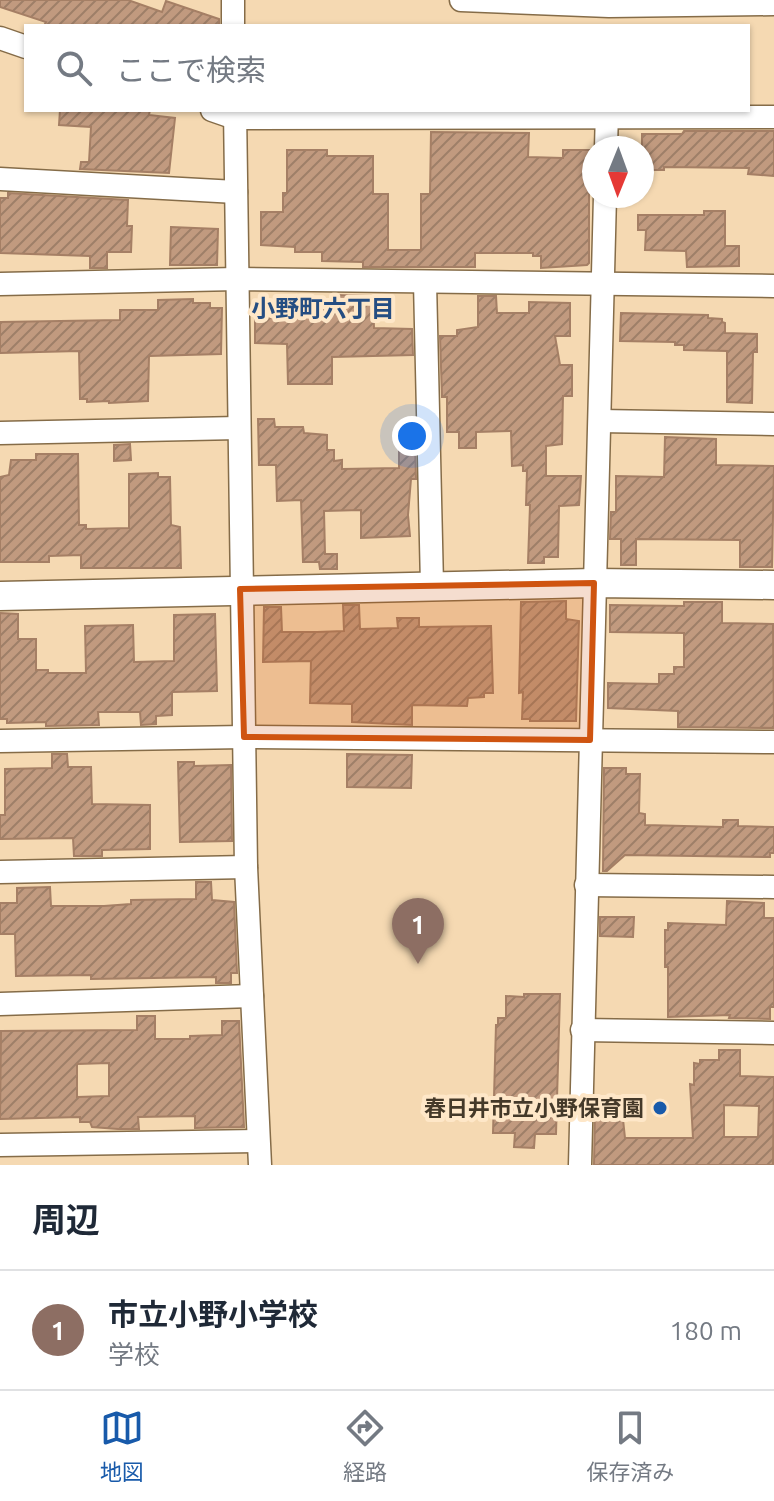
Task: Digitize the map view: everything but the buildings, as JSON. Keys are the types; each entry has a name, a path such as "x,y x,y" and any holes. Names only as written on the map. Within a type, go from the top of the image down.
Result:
{"street":[{"path":"233,0 233,24"},
{"path":"461,0 609,16 774,4"},
{"path":"0,38 24,46"},
{"path":"260,1165 246,867 235,114 774,117"},
{"path":"606,136 607,114"},
{"path":"0,179 236,192"},
{"path":"580,1165 605,208"},
{"path":"0,284 237,279 774,286"},
{"path":"425,282 432,585"},
{"path":"600,421 774,424"},
{"path":"0,433 238,428"},
{"path":"0,596 432,585 774,585"},
{"path":"0,741 244,737 774,742"},
{"path":"0,872 246,867"},
{"path":"586,885 774,887"},
{"path":"0,1004 252,996"},
{"path":"582,1030 774,1033"},
{"path":"0,1145 258,1141"}],"highlighted area":[{"path":"594,583 590,740 244,737 240,589"}],"place":[{"name":"市立小野小学校","path":"418,964"},
{"name":"春日井市立小野保育園","path":"660,1108"}],"district":[{"name":"小野町六丁目","path":"323,309"}]}
